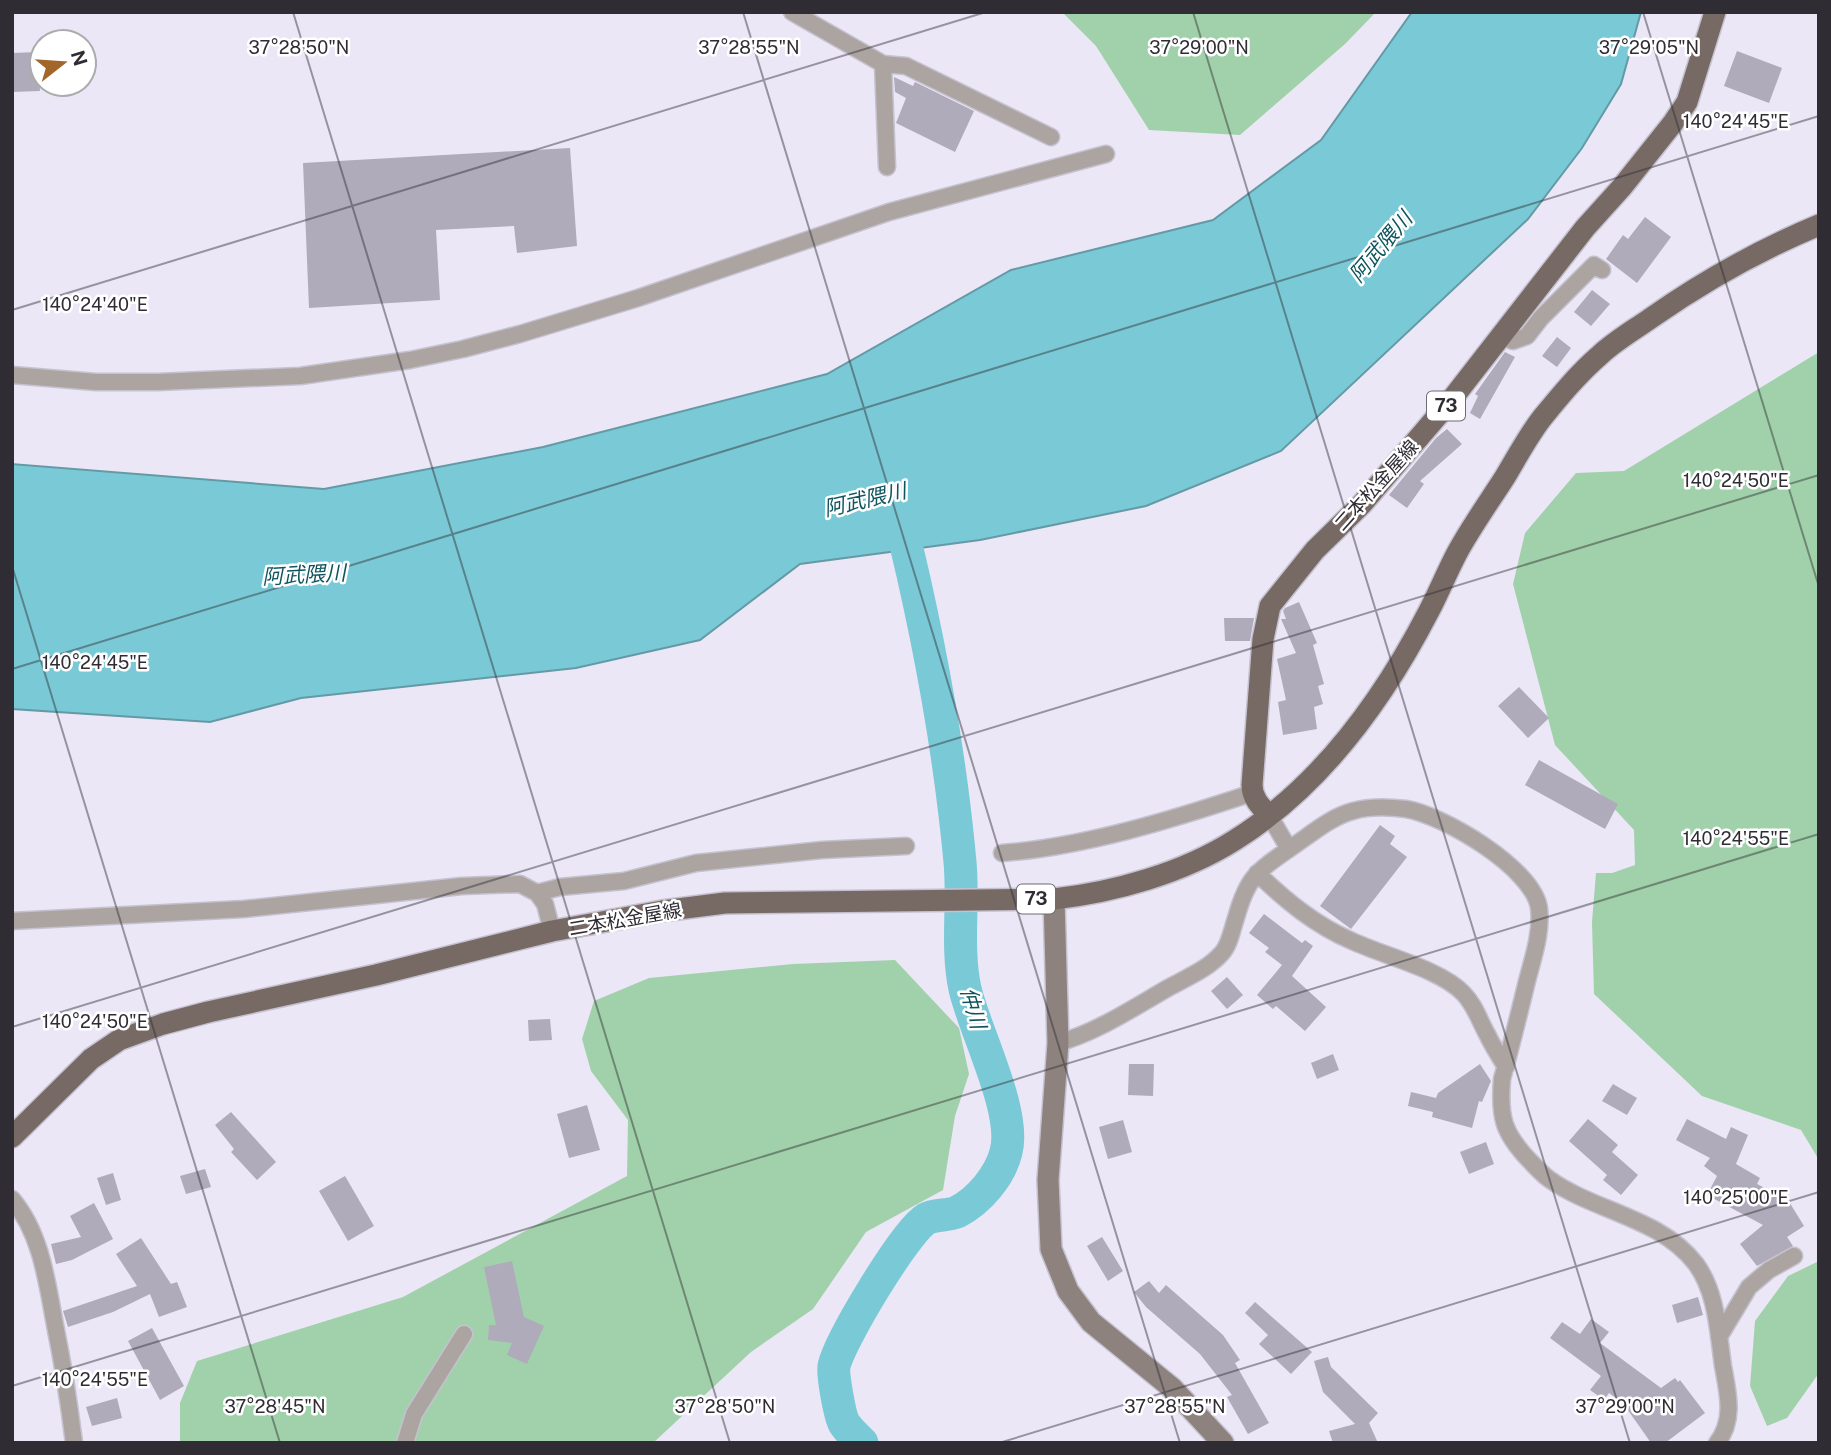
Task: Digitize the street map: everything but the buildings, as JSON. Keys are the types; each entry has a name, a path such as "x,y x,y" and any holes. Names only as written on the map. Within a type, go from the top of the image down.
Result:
{"main road":[{"name":"二本松金屋線","path":"1252,793 1263,639 1270,606 1315,550 1362,504 1443,410 1585,228 1622,187 1688,102 1715,12"},
{"name":"二本松金屋線","path":"12,1137 91,1059 119,1040 208,1012 376,975 552,931 662,911 725,903 1054,899 1094,895 1135,885 1200,858 1235,840 1269,815 1326,763 1371,707 1429,612 1457,552 1540,421 1570,385 1600,355 1686,294 1720,273 1819,225"},
{"path":"1252,793 1269,815"}],"street":[{"path":"792,12 883,64 906,66 1051,137"},
{"path":"883,64 887,167"},
{"path":"12,375 96,382 233,380 312,374 463,349 638,298 890,212 1106,154"},
{"path":"1501,337 1513,341 1527,336 1541,317 1594,265 1602,270"},
{"path":"1002,853 1034,850 1088,839 1252,793"},
{"path":"1058,1043 1100,1026 1199,971 1223,953 1244,889 1257,873 1336,818 1354,811 1378,807 1408,810 1454,827 1499,857 1524,879 1537,900 1539,927 1503,1079 1501,1112 1504,1124 1513,1143 1548,1179 1595,1204 1650,1227 1695,1263 1709,1289 1719,1337 1729,1403 1724,1439"},
{"path":"1269,815 1289,849"},
{"path":"537,893 561,887 624,881 696,863 822,850 906,846"},
{"path":"1257,873 1282,897 1320,926 1444,978 1461,990 1472,1003 1486,1034 1506,1067"},
{"path":"12,921 244,909 462,886 520,884 537,893 545,904 552,931"},
{"path":"1054,899 1058,1043 1048,1205 1051,1249 1068,1291 1091,1322 1172,1388 1223,1443"},
{"path":"12,1199 25,1216 43,1267 67,1389 74,1443"},
{"path":"1719,1337 1749,1287 1769,1270 1794,1256"},
{"path":"405,1443 414,1414 464,1334"}],"green space":[{"path":"1062,12 1376,12 1345,44 1240,135 1149,130 1096,46"},
{"path":"1819,352 1819,1160 1801,1130 1702,1096 1594,994 1592,922 1596,873 1612,873 1635,865 1634,830 1555,745 1513,584 1525,533 1576,473 1624,471"},
{"path":"895,960 959,1028 969,1074 955,1116 943,1190 866,1232 813,1309 751,1352 653,1443 180,1443 180,1403 197,1361 403,1297 627,1176 628,1120 591,1071 582,1039 594,1001 649,978 793,964"},
{"path":"1819,1261 1819,1373 1787,1418 1767,1426 1750,1386 1755,1321 1788,1276"}],"water":[{"name":"阿武隈川","path":"1412,12 1641,12 1621,84 1582,148 1528,219 1281,451 1146,506 980,540 800,564 700,640 576,668 301,698 210,722 12,709 12,464 324,489 543,447 827,374 1011,270 1213,220 1321,140"}],"waterway":[{"name":"仲川","path":"862,1443 842,1419 835,1385 834,1366 848,1334 889,1264 916,1228 926,1219 957,1212 965,1207 981,1195 994,1179 1006,1152 1008,1135 1000,1094 970,1007 962,973 960,862 950,773 927,639 897,508"}]}
